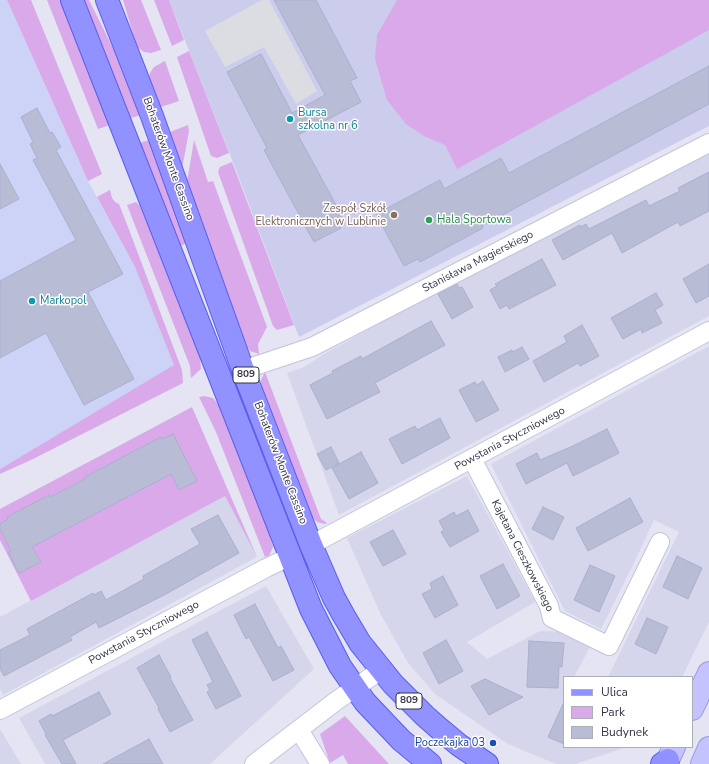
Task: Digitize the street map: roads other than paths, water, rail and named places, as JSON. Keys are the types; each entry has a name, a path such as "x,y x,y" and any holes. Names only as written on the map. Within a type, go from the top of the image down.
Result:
{"main road":[{"name":"809","path":"72,0 300,585 320,628 340,666 355,688 389,728 430,764"},
{"name":"Bohaterów Monte Cassino","path":"107,0 152,116 244,370 324,576 344,616 360,643 393,684 425,716 459,745 487,764"},
{"path":"693,707 709,673"},
{"path":"702,764 709,748"}],"street":[{"name":"Stanisława Magierskiego","path":"244,370 312,347 709,143"},
{"name":"Powstania Styczniowego","path":"311,545 472,460 709,331"},
{"name":"Kajetana Cieszkowskiego","path":"472,460 549,606 552,618 609,646 660,542"},
{"name":"Powstania Styczniowego","path":"0,710 289,556"},
{"path":"254,764 381,670"},
{"path":"299,730 320,764"}],"place":[{"name":"Bursa szkolna nr 6","path":"290,119"},
{"name":"Zespół Szkół Elektronicznych w Lublinie","path":"394,215"},
{"name":"Hala Sportowa","path":"429,220"},
{"name":"Markopol","path":"32,301"},
{"name":"Poczekajka 03","path":"493,743"}]}
